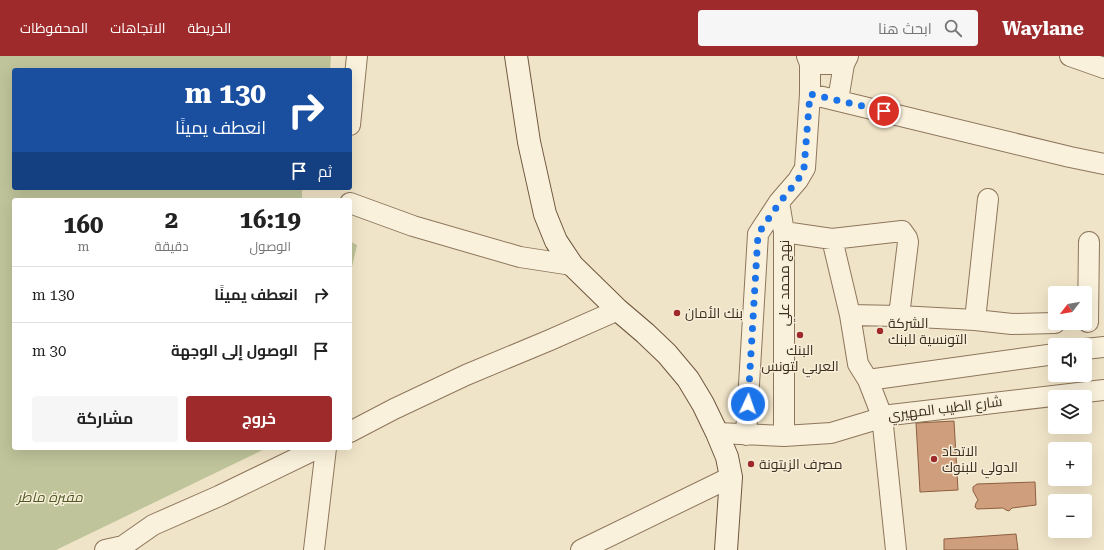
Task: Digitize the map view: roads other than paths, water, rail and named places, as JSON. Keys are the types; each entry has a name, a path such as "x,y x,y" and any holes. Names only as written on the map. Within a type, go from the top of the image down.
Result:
{"main road":[{"path":"516,56 529,142 545,214 556,241 572,265 618,310 667,354 688,379 703,404 717,433 727,457 731,477 726,550"}],"street":[{"path":"352,105 357,56"},
{"path":"1070,56 1104,68"},
{"path":"809,60 846,60 838,100"},
{"name":"نهج محمد علي","path":"746,435 758,234 780,202 798,180 804,168 810,94 809,60"},
{"path":"810,94 1104,164"},
{"path":"974,320 988,199"},
{"name":"نهج محمد علي","path":"780,202 784,232 784,436"},
{"path":"352,204 413,226 520,257 572,265"},
{"path":"784,232 832,239 902,231 908,242 899,316"},
{"path":"832,239 850,315 858,364 868,380 882,416 896,550"},
{"path":"1089,242 1091,286"},
{"path":"352,431 394,408 466,374 550,340 618,310"},
{"path":"850,315 974,320 1012,324 1048,323"},
{"path":"1092,349 1104,347"},
{"path":"868,380 1048,355"},
{"name":"شارع الطيب المهيري","path":"717,433 784,436 831,433 871,421 882,416 1104,390"},
{"path":"118,548 153,525 219,496 314,450"},
{"path":"314,550 326,450"},
{"path":"581,550 731,477"}],"place":[{"name":"بنك الأمان","path":"677,313"},
{"name":"الشركة التونسية للبنك","path":"880,331"},
{"name":"البنك العربي لتونس","path":"800,335"},
{"name":"الاتحاد الدولي للبنوك","path":"934,459"},
{"name":"مصرف الزيتونة","path":"751,464"}],"park label":[{"name":"مقبرة ماطر","path":"50,497"}]}
